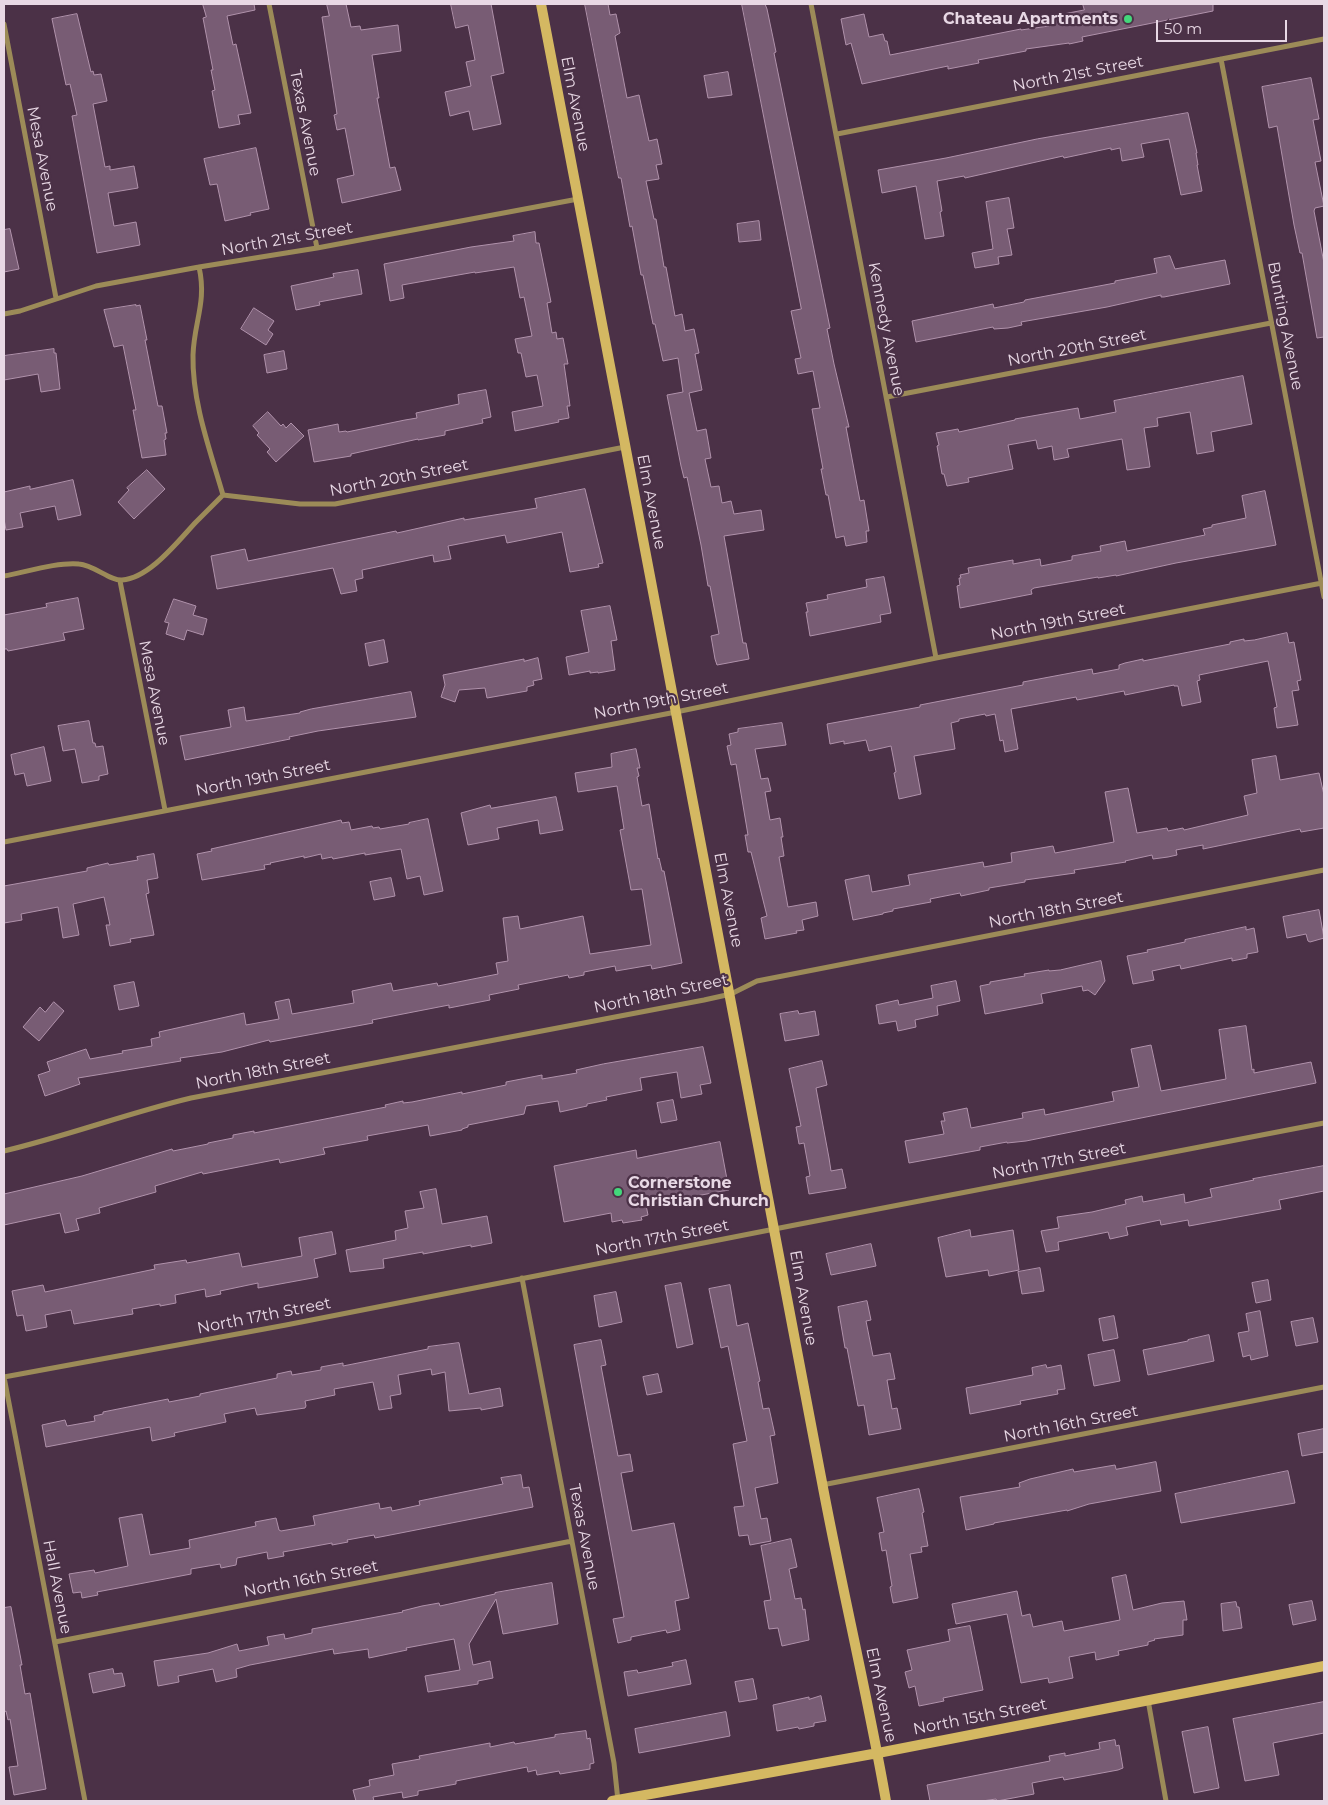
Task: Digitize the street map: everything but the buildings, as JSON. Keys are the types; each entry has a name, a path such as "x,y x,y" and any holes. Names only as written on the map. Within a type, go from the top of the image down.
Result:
{"street":[{"name":"Texas Avenue","path":"270,4 317,248"},
{"name":"Elm Avenue","path":"540,4 776,1228 822,1484 878,1753 886,1801"},
{"name":"Kennedy Avenue","path":"811,4 936,658"},
{"name":"Mesa Avenue","path":"4,24 56,298"},
{"name":"North 21st Street","path":"837,134 1324,39"},
{"name":"Bunting Avenue","path":"1221,59 1324,597"},
{"name":"North 21st Street","path":"4,314 96,286 317,248 578,199"},
{"path":"4,576 79,564 91,567 120,581 132,578 150,568 172,550 223,495 199,408 194,381 193,355 202,293 199,267"},
{"name":"North 20th Street","path":"887,397 1272,323"},
{"name":"North 20th Street","path":"223,495 300,504 335,504 625,447"},
{"name":"Mesa Avenue","path":"120,581 164,810"},
{"name":"North 19th Street","path":"4,842 676,712 936,658 1322,582"},
{"name":"North 18th Street","path":"4,1151 61,1136 153,1107 191,1098 731,994 757,982 1324,870"},
{"name":"North 17th Street","path":"4,1377 1324,1124"},
{"name":"Texas Avenue","path":"522,1278 614,1763 616,1801"},
{"name":"Hall Avenue","path":"4,1377 85,1801"},
{"name":"North 16th Street","path":"822,1484 1324,1387"},
{"name":"North 16th Street","path":"55,1642 572,1541"},
{"name":"North 15th Street","path":"616,1801 878,1753 1324,1666"},
{"path":"1148,1700 1166,1801"}],"place":[{"name":"Chateau Apartments","path":"1128,19"},
{"name":"Cornerstone Christian Church","path":"618,1192"}]}
